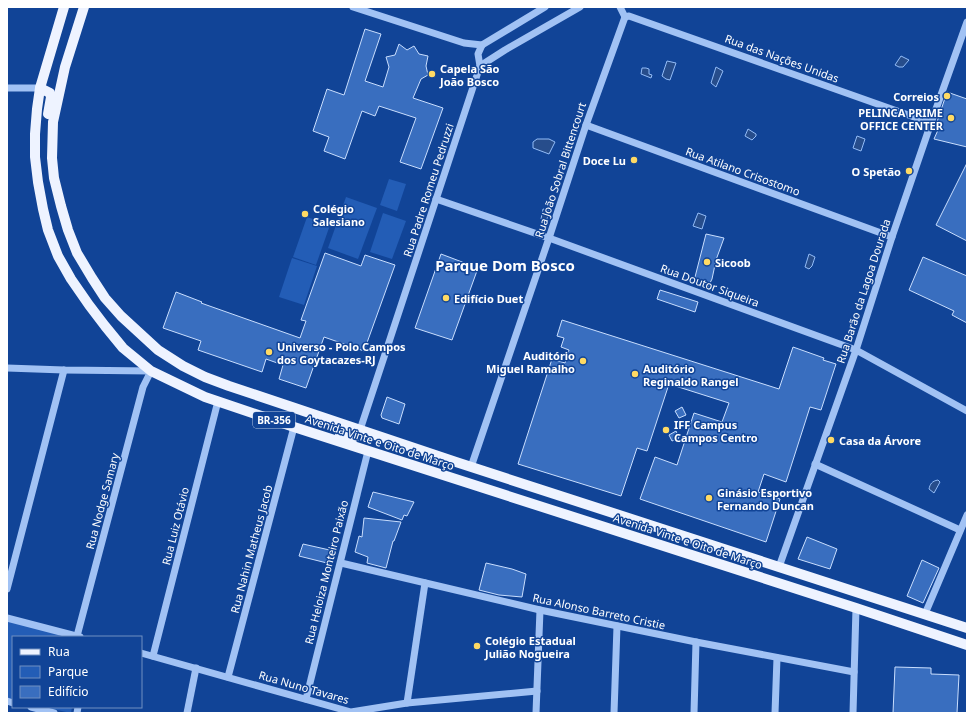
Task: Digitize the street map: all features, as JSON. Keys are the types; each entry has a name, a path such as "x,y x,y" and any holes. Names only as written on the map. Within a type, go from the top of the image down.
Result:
{"main road":[{"name":"Avenida Vinte e Oito de Março","path":"64,7 40,88 34,134 38,182 48,230 58,256 71,279 89,305 123,348 151,371 205,396 276,421 967,645"},
{"name":"Avenida Vinte e Oito de Março","path":"84,7 65,67 53,122 52,158 54,178 68,230 77,254 105,298 121,316 158,350 183,366 228,386 471,467 967,628"},
{"path":"40,88 50,93 51,97 47,137 48,168 54,178"},
{"path":"276,421 288,420 351,439 358,435 360,430"},
{"path":"368,451 372,442 378,440 449,464 456,462"},
{"path":"699,557 720,559 767,573 775,572 779,567"}],"street":[{"path":"353,7 464,43 482,45"},
{"path":"545,7 482,45 478,54 480,66 580,7"},
{"path":"620,7 627,16"},
{"path":"625,7 627,16"},
{"name":"Rua das Nações Unidas","path":"627,16 931,123"},
{"name":"Rua João Sobral Bittencourt","path":"471,467 586,125 627,16"},
{"name":"Rua Barão da Lagoa Dourada","path":"779,567 856,350 892,237 967,22"},
{"path":"464,43 478,54"},
{"name":"Rua Padre Romeu Pedruzzi","path":"360,430 480,66"},
{"path":"7,88 40,88"},
{"name":"Rua Atilano Crisostomo","path":"586,125 892,237"},
{"name":"Rua Doutor Siqueira","path":"436,199 549,238 856,350 967,411"},
{"path":"7,368 151,371"},
{"path":"7,589 64,370"},
{"name":"Rua Nodge Samary","path":"78,636 143,387 151,371"},
{"name":"Rua Luiz Otávio","path":"153,656 218,401"},
{"name":"Rua Nahin Matheus Jacob","path":"228,677 294,427"},
{"name":"Rua Heloiza Monteiro Paixão","path":"306,699 368,451"},
{"path":"815,464 960,530"},
{"path":"925,614 967,515"},
{"name":"Rua Alonso Barreto Cristie","path":"341,563 540,610 854,672"},
{"path":"407,703 425,583"},
{"path":"853,713 856,608"},
{"path":"536,713 540,610"},
{"path":"7,618 74,636"},
{"path":"614,713 618,626"},
{"path":"694,713 696,642"},
{"name":"Rua Nuno Tavares","path":"142,653 351,712 407,703 536,691"},
{"path":"775,713 777,658"},
{"path":"187,713 196,668"},
{"path":"35,708 54,713"}],"green space":[{"path":"389,179 406,184 397,211 380,205"},
{"path":"346,197 377,208 358,259 328,248"},
{"path":"383,213 406,221 392,259 370,252"},
{"path":"307,217 330,225 316,265 293,257"},
{"path":"292,258 317,266 304,305 279,297"},
{"path":"7,621 66,636 12,636 12,700 7,698"},
{"path":"48,708 72,708 71,713"}],"shaded area":[{"path":"901,56 909,60 903,67 899,67 895,65"},
{"path":"667,61 676,63 670,80 662,76"},
{"path":"716,67 723,71 716,87 711,83"},
{"path":"642,68 649,69 649,74 652,75 651,78 641,74"},
{"path":"748,129 756,134 752,140 745,136"},
{"path":"857,136 865,139 861,151 853,148"},
{"path":"537,139 549,139 555,142 549,154 533,148 533,142"},
{"path":"543,209 550,211 546,221 544,222 541,219"},
{"path":"698,213 706,216 702,229 693,226"},
{"path":"809,254 815,257 812,266 809,269 805,267"},
{"path":"938,480 940,482 934,493 929,489 929,487 933,482"}],"building":[{"path":"365,29 381,34 365,81 383,87 389,67 386,57 395,55 399,44 407,50 414,46 419,54 428,56 426,66 428,75 421,79 413,98 443,108 421,169 400,162 416,118 379,106 375,116 362,111 345,159 324,151 329,137 313,131 327,89 344,95"},
{"name":"PELINCA PRIME OFFICE CENTER","path":"947,92 967,99 967,147 934,139 938,130 936,125"},
{"path":"967,163 967,241 936,225"},
{"name":"Sicoob","path":"706,234 724,238 716,260 712,279 708,287 694,281"},
{"path":"325,253 361,266 365,255 395,265 364,351 324,337 306,388 279,379 283,365 266,359 262,372 198,350 201,341 163,328 176,292 202,302 201,303 300,338 306,321 301,320"},
{"name":"Edifício Duet","path":"441,254 478,268 452,340 415,328"},
{"path":"923,257 967,276 967,323 952,315 954,311 909,290"},
{"path":"660,290 698,302 695,312 657,299"},
{"name":"IFF Campus Campos Centro","path":"562,320 779,389 793,347 836,364 821,410 810,407 786,482 764,474 758,492 780,499 766,542 640,499 655,457 677,465 694,413 722,422 729,403 669,384 647,451 637,448 621,496 518,464 552,359 565,363 569,350 561,347 564,338 557,336"},
{"path":"387,397 405,404 399,424 382,418 381,415"},
{"path":"682,407 686,415 679,418 675,411"},
{"path":"676,431 679,438 672,441 669,435"},
{"path":"373,492 414,502 407,516 404,515 402,520 368,507"},
{"path":"364,518 401,522 393,541 386,568 367,563 368,557 355,552 359,536 362,537"},
{"path":"807,537 837,549 830,569 798,559"},
{"path":"303,544 334,551 331,564 299,556"},
{"path":"922,560 939,568 923,603 907,596"},
{"path":"486,563 526,574 522,597 499,595 479,590"},
{"path":"895,667 931,668 931,674 959,675 957,713 893,713"}],"place":[{"name":"Capela São João Bosco","path":"432,74"},
{"name":"Correios","path":"947,96"},
{"name":"PELINCA PRIME OFFICE CENTER","path":"951,118"},
{"name":"Doce Lu","path":"634,160"},
{"name":"O Spetão","path":"909,171"},
{"name":"Colégio Salesiano","path":"305,214"},
{"name":"Sicoob","path":"707,262"},
{"name":"Edifício Duet","path":"446,298"},
{"name":"Universo - Polo Campos dos Goytacazes-RJ","path":"269,352"},
{"name":"Auditório Miguel Ramalho","path":"583,361"},
{"name":"Auditório Reginaldo Rangel","path":"635,374"},
{"name":"IFF Campus Campos Centro","path":"666,430"},
{"name":"Casa da Árvore","path":"831,440"},
{"name":"Ginásio Esportivo Fernando Duncan","path":"709,498"},
{"name":"Colégio Estadual Julião Nogueira","path":"477,646"}],"district":[{"name":"Parque Dom Bosco","path":"505,265"}]}
